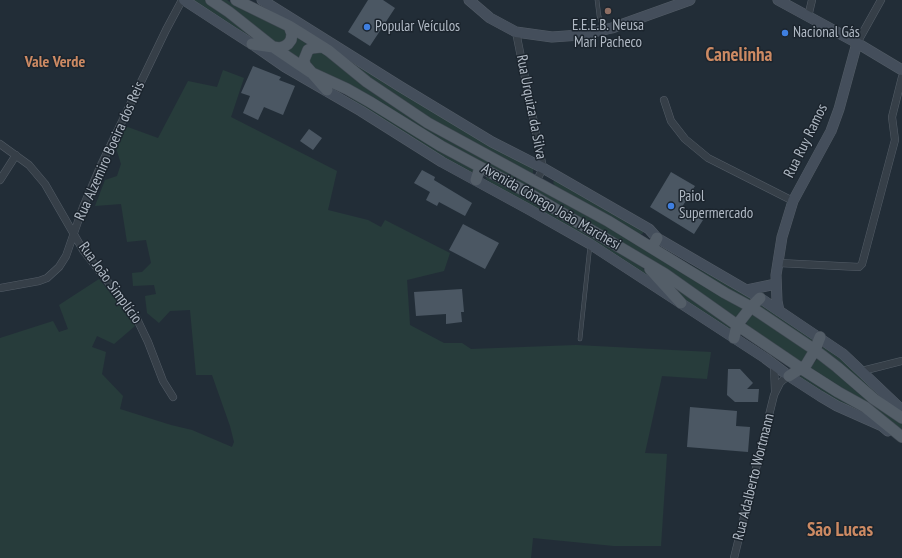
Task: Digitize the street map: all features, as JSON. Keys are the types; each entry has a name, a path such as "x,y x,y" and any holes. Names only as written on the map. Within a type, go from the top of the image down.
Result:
{"main road":[{"name":"Avenida Cônego João Marchesi","path":"211,0 229,12 273,47 310,72 347,89 441,146 665,274 802,369 838,392 865,406 902,437"},
{"name":"Avenida Cônego João Marchesi","path":"236,0 289,26 328,51 367,82 428,123 608,221 725,293 751,307 815,350 874,399 902,418"},
{"path":"252,44 280,48 288,44 291,40 292,34 289,26"},
{"path":"320,46 308,50 305,54 305,65 327,90"},
{"path":"476,180 480,167"},
{"path":"652,248 657,238"},
{"path":"642,260 681,303"},
{"path":"734,338 737,325 760,298"},
{"path":"789,376 806,365 815,350 820,337"}],"street":[{"name":"Avenida Cônego João Marchesi","path":"183,0 285,67 327,90 442,162 590,244 734,338 789,376 837,406 882,426 902,441"},
{"name":"Rua Alzemiro Boeira dos Reis","path":"0,288 39,281 47,278 59,266 66,256 83,207 101,165 166,30 183,0"},
{"name":"Avenida Cônego João Marchesi","path":"262,0 369,68 479,134 543,168 649,229 657,238 779,310 843,354 902,410"},
{"path":"469,0 490,18 516,32 556,37 604,30 690,0"},
{"path":"778,0 857,43 902,70"},
{"path":"808,17 812,0"},
{"name":"Rua Ruy Ramos","path":"760,298 767,293 776,275 782,237 793,201 831,131 839,109 857,43 881,0"},
{"name":"Rua Urquiza da Silva","path":"516,32 543,168 536,182"},
{"path":"779,263 859,267 862,264 895,140 892,117 902,77"},
{"path":"664,100 671,121 685,139 708,158 793,201"},
{"name":"Rua João Simplício","path":"0,144 29,165 46,184 83,250 138,319 163,381 173,397"},
{"path":"0,180 16,155"},
{"name":"Rua Ruy Ramos","path":"776,275 776,301 779,310"},
{"path":"746,290 771,285"},
{"path":"862,371 902,361"},
{"name":"Rua Adalberto Wortmann","path":"774,365 774,395"},
{"name":"Rua Adalberto Wortmann","path":"734,558 774,395 780,383 789,376"}],"lane":[{"path":"600,0 597,0 599,16 604,30"},
{"path":"580,339 590,244"}],"green space":[{"path":"192,0 206,0 250,35 249,36"},
{"path":"219,0 227,0 234,5 285,30 288,36 283,44 272,42"},
{"path":"296,35 309,43 302,50 300,58 286,51"},
{"path":"321,51 686,275 744,307 737,320 684,281 441,144 315,69 310,62 309,57 313,53"},
{"path":"339,52 533,168 533,173 531,174 446,128 368,77"},
{"path":"223,70 244,78 231,117 337,171 328,210 368,220 381,227 385,220 450,253 444,271 407,280 410,325 444,343 462,343 471,349 576,345 711,352 707,379 662,376 645,453 667,454 661,546 614,546 533,538 531,558 0,558 0,338 53,321 59,332 68,329 59,305 99,279 131,318 135,326 114,344 97,336 92,347 106,352 102,374 123,396 120,409 192,430 232,447 234,442 230,426 212,375 196,375 190,310 170,311 159,323 147,313 145,296 156,294 154,285 133,286 132,273 142,272 151,263 146,240 127,242 121,204 95,206 105,180 117,176 121,164 116,148 125,126 158,138 188,81 217,87"},
{"path":"343,93 475,167 472,174 395,129"},
{"path":"487,175 640,265 652,279 576,232 493,184 486,179"},
{"path":"555,180 643,230 643,233 639,234 555,186 553,182"},
{"path":"673,256 743,292 752,298 751,302"},
{"path":"662,276 732,326 731,331 684,300"},
{"path":"760,304 813,339 813,342 812,343 760,309"},
{"path":"754,315 808,351 808,356 801,362 746,325 750,316"},
{"path":"823,346 849,365 886,401 885,403 822,351"},
{"path":"818,358 902,423 902,430 810,368"},
{"path":"800,374 862,411 839,402 801,378"}],"building":[{"path":"368,0 383,0 395,8 370,46 348,32"},
{"path":"253,66 281,77 279,80 295,86 283,115 264,107 258,120 243,113 250,96 241,93"},
{"path":"309,129 322,138 313,150 300,141"},
{"path":"422,170 435,177 434,180 472,203 465,216 439,202 437,206 426,200 430,192 414,183"},
{"path":"671,172 695,186 682,207 703,220 694,234 650,207"},
{"path":"463,224 499,243 485,269 449,250"},
{"path":"462,289 464,312 461,312 462,322 446,324 446,314 416,316 414,292"},
{"path":"728,369 740,369 753,383 747,389 759,389 758,402 735,402 727,395"},
{"path":"690,407 737,411 736,426 750,427 748,452 687,447"}],"place":[{"name":"E.E.E.B. Neusa Mari Pacheco","path":"608,11"},
{"name":"Popular Veículos","path":"367,27"},
{"name":"Nacional Gás","path":"785,33"},
{"name":"Paiol Supermercado","path":"671,206"}],"district":[{"name":"Canelinha","path":"739,56"},
{"name":"Vale Verde","path":"55,62"},
{"name":"São Lucas","path":"840,531"}]}
